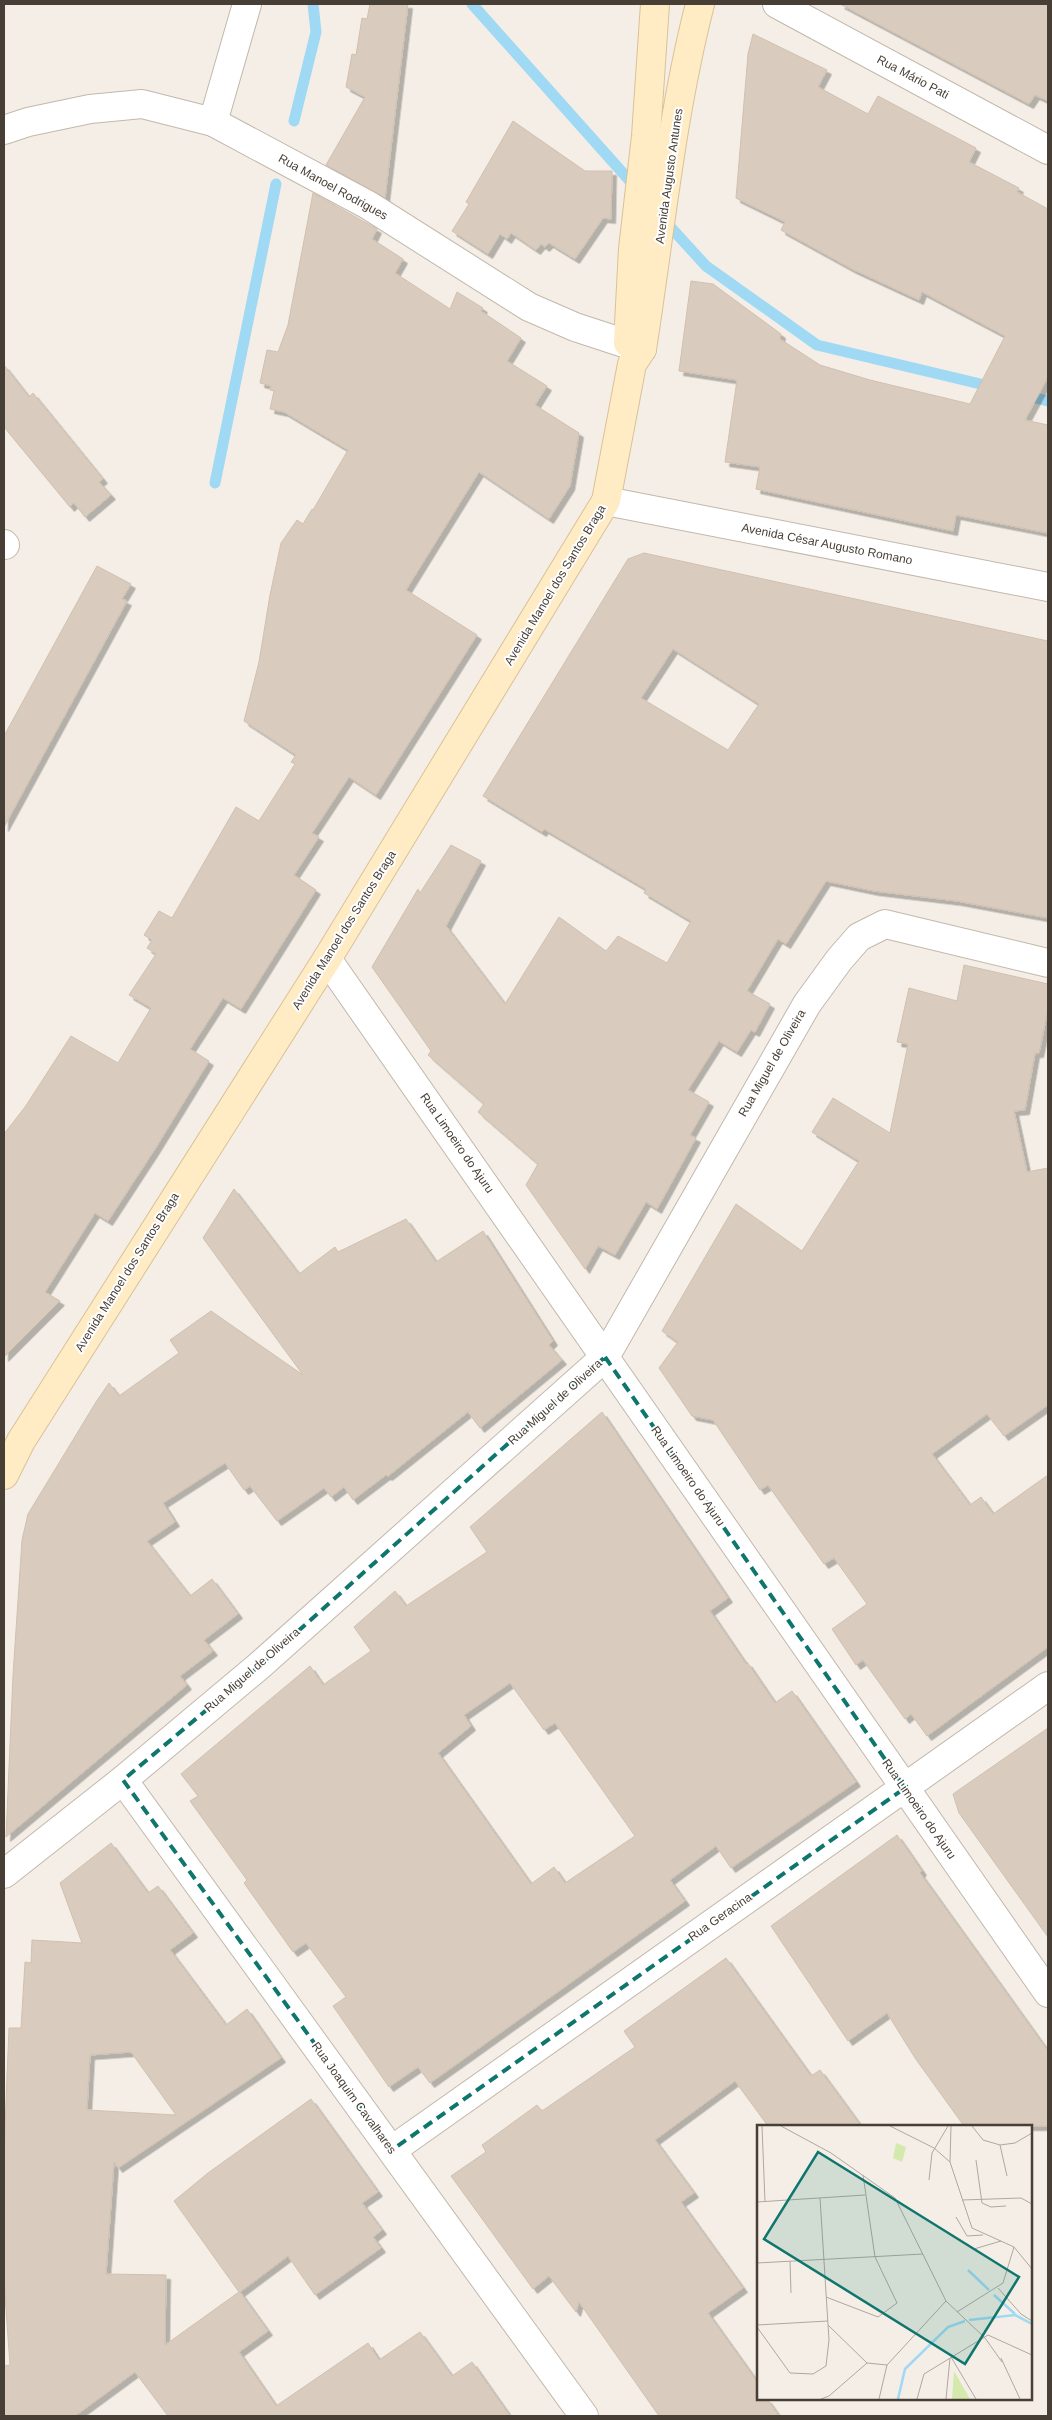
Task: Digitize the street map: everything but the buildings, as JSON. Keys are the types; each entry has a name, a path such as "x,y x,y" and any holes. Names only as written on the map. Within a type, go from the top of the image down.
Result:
{"street":[{"path":"213,122 247,4"},
{"name":"Avenida Augusto Antunes","path":"634,353 645,253 646,136 655,4"},
{"name":"Avenida Augusto Antunes","path":"645,253 672,142 691,40 700,4"},
{"name":"Rua Mário Pati","path":"777,4 1048,150"},
{"name":"Rua Manoel Rodrigues","path":"4,130 28,122 90,109 142,104 213,122 368,205 529,307 634,353"},
{"name":"Avenida Manoel dos Santos Braga","path":"4,1475 21,1441 123,1278 327,959 606,501 634,353"},
{"name":"Avenida César Augusto Romano","path":"606,501 1048,587"},
{"name":"Rua Miguel de Oliveira","path":"4,1874 123,1780 259,1666 605,1357 807,1004 838,960 859,937 885,924 1048,963"},
{"name":"Rua Limoeiro do Ajuru","path":"327,959 1048,1993"},
{"name":"Rua Geracina","path":"392,2150 1048,1686"},
{"name":"Rua Joaquim Cavalhares","path":"123,1780 584,2416"}],"highlighted area":[{"path":"605,1357 905,1788 392,2150 123,1780 259,1666"}],"waterway":[{"path":"294,121 316,32 313,4"},
{"path":"472,4 638,190"},
{"path":"215,483 276,184"},
{"path":"663,219 706,266 817,345 993,387"},
{"path":"1023,395 1048,401"}]}
